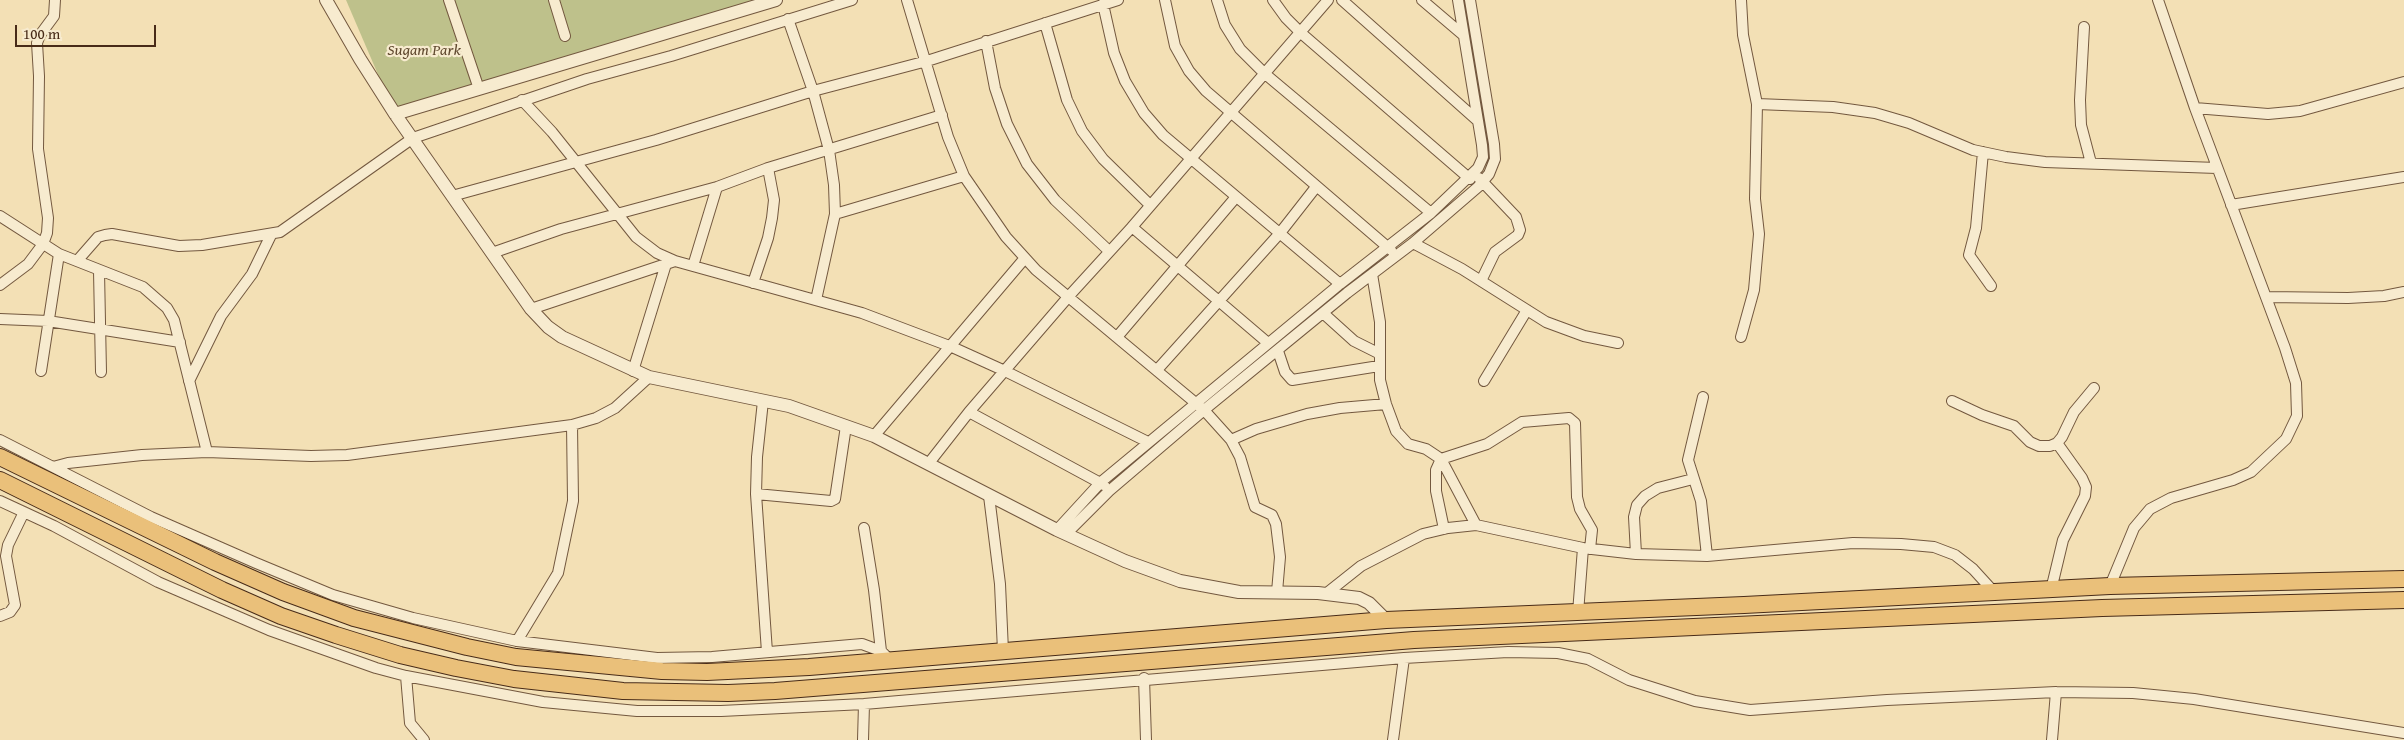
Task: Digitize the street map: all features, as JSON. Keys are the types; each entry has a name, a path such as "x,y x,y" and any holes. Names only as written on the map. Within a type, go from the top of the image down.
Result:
{"highway":[{"path":"0,457 215,562 283,592 354,618 467,647 550,661 662,671 742,671 885,655 1003,652 1386,620 1578,613 2110,586 2404,579"},
{"path":"0,480 214,586 281,616 336,635 400,655 456,668 514,679 623,691 728,693 775,691 1414,640 2064,609 2404,600"}],"street":[{"path":"0,285 28,264 43,244 48,226 38,149 40,76 37,43 40,35 54,16 55,0"},
{"path":"326,0 395,114 531,309 548,327 562,337 649,377 789,406 874,436 1062,532 1125,561 1180,581 1239,592 1327,593 1359,598 1369,603 1386,620"},
{"path":"449,0 478,89"},
{"path":"554,0 565,36"},
{"path":"395,114 776,0"},
{"path":"77,261 98,237 112,234 179,246 271,235 289,227 413,138 522,100 852,0"},
{"path":"908,0 942,115 964,176 1001,230 1036,270 1195,402 1231,440 1240,457 1255,507 1272,515 1276,524 1280,557 1277,592"},
{"path":"452,196 664,137 813,91 927,60 1118,0"},
{"path":"1165,0 1175,46 1189,71 1206,91 1316,188 1388,247 1396,256"},
{"path":"1217,0 1225,25 1230,33 1240,48 1264,73 1431,213"},
{"path":"1273,0 1286,18 1301,33 1472,176 1482,182 1516,217 1520,230 1518,235 1495,252 1481,280"},
{"path":"929,463 969,412 1328,0"},
{"path":"1342,0 1478,121"},
{"path":"1422,0 1462,34"},
{"path":"1062,532 1101,482 1195,402 1431,213 1472,176 1483,157 1458,0"},
{"path":"1062,532 1204,410 1413,243 1489,174 1495,159 1494,144 1470,0"},
{"path":"1741,0 1743,35 1757,104 1755,199 1759,234 1754,290 1741,337"},
{"path":"2110,586 2134,528 2150,509 2171,498 2233,480 2251,472 2286,439 2297,416 2296,384 2266,297 2195,108 2158,0"},
{"path":"1103,4 1114,53 1125,81 1144,114 1163,135 1340,284"},
{"path":"788,19 813,91 829,150 834,185 835,214 816,300"},
{"path":"1045,23 1067,100 1082,131 1103,159 1150,205"},
{"path":"2084,27 2080,100 2081,125 2091,163"},
{"path":"986,42 995,88 1004,115 1027,164 1055,200 1109,251"},
{"path":"2195,108 2268,114 2300,111 2404,82"},
{"path":"522,100 575,161 616,215 636,237 670,263"},
{"path":"1757,104 1833,107 1875,113 1908,123 1943,139 1983,152 2046,162 2217,168"},
{"path":"492,253 561,229 717,187 768,168 942,115"},
{"path":"1983,152 1976,228 1969,255 1991,286"},
{"path":"753,283 768,238 772,218 774,200 768,168"},
{"path":"835,214 964,176"},
{"path":"2231,205 2404,178"},
{"path":"693,266 717,187"},
{"path":"1157,370 1220,302 1316,188"},
{"path":"1117,338 1236,197"},
{"path":"0,216 59,254 144,287 158,299 174,320 207,452"},
{"path":"1132,227 1268,343"},
{"path":"190,382 221,316 252,274 271,235"},
{"path":"1413,243 1481,280 1527,310 1565,330 1618,344"},
{"path":"42,371 59,254"},
{"path":"874,436 952,347 1025,258"},
{"path":"633,371 670,263"},
{"path":"531,309 670,263 693,266 862,313 952,347 1005,371 1148,442"},
{"path":"100,271 101,372"},
{"path":"1372,274 1380,322 1379,366 1386,404 1401,438 1408,444 1426,449 1441,459 1476,525"},
{"path":"2266,297 2348,298 2384,296 2404,292"},
{"path":"1484,381 1527,310"},
{"path":"1323,313 1354,341 1380,354"},
{"path":"0,319 48,321 180,342"},
{"path":"1278,351 1285,372 1292,380 1379,366"},
{"path":"53,467 68,463 142,455 207,452 311,456 347,455 572,425 596,418 615,408 649,377"},
{"path":"1952,401 1982,415 2014,426 2030,442 2039,446 2050,446 2057,443 2062,437 2074,412 2094,388"},
{"path":"1703,397 1688,450 1688,460 1702,501 1708,556"},
{"path":"763,401 756,457 756,494 767,652"},
{"path":"1231,440 1256,429 1307,414 1340,408 1386,404"},
{"path":"969,412 1101,482 1109,491"},
{"path":"1444,529 1436,491 1436,470 1441,459 1488,444 1522,422 1534,419 1569,418 1573,420 1576,428 1577,497 1580,509 1592,530 1586,549 1578,613"},
{"path":"517,641 558,574 572,501 572,425"},
{"path":"756,494 830,501 834,499 846,426"},
{"path":"0,440 186,532 333,595 413,618 517,641 657,658 712,657 851,644 862,644 885,655"},
{"path":"2051,590 2063,540 2085,496 2086,487 2082,478 2057,443"},
{"path":"1636,554 1634,517 1637,505 1645,496 1658,488 1693,479"},
{"path":"989,496 1000,584 1003,652"},
{"path":"0,500 158,582 269,630 376,668 406,676 543,702 637,711 722,711 864,704 1144,678 1404,658 1508,652 1558,652 1588,659 1628,680 1696,701 1750,710 1888,700 2056,692 2133,693 2194,699 2404,733"},
{"path":"0,616 10,612 15,605 6,556 8,545 24,512"},
{"path":"1327,593 1361,566 1423,534 1476,525 1586,549 1636,554 1708,556 1853,542 1934,547 1955,555 1974,569 1994,592"},
{"path":"864,528 885,655"},
{"path":"1394,740 1404,658"},
{"path":"406,676 410,723 424,740"},
{"path":"1144,678 1146,740"},
{"path":"2052,740 2056,692"},
{"path":"863,740 864,704"}],"green space":[{"name":"Sugam Park","path":"346,0 776,0 395,114"}]}
